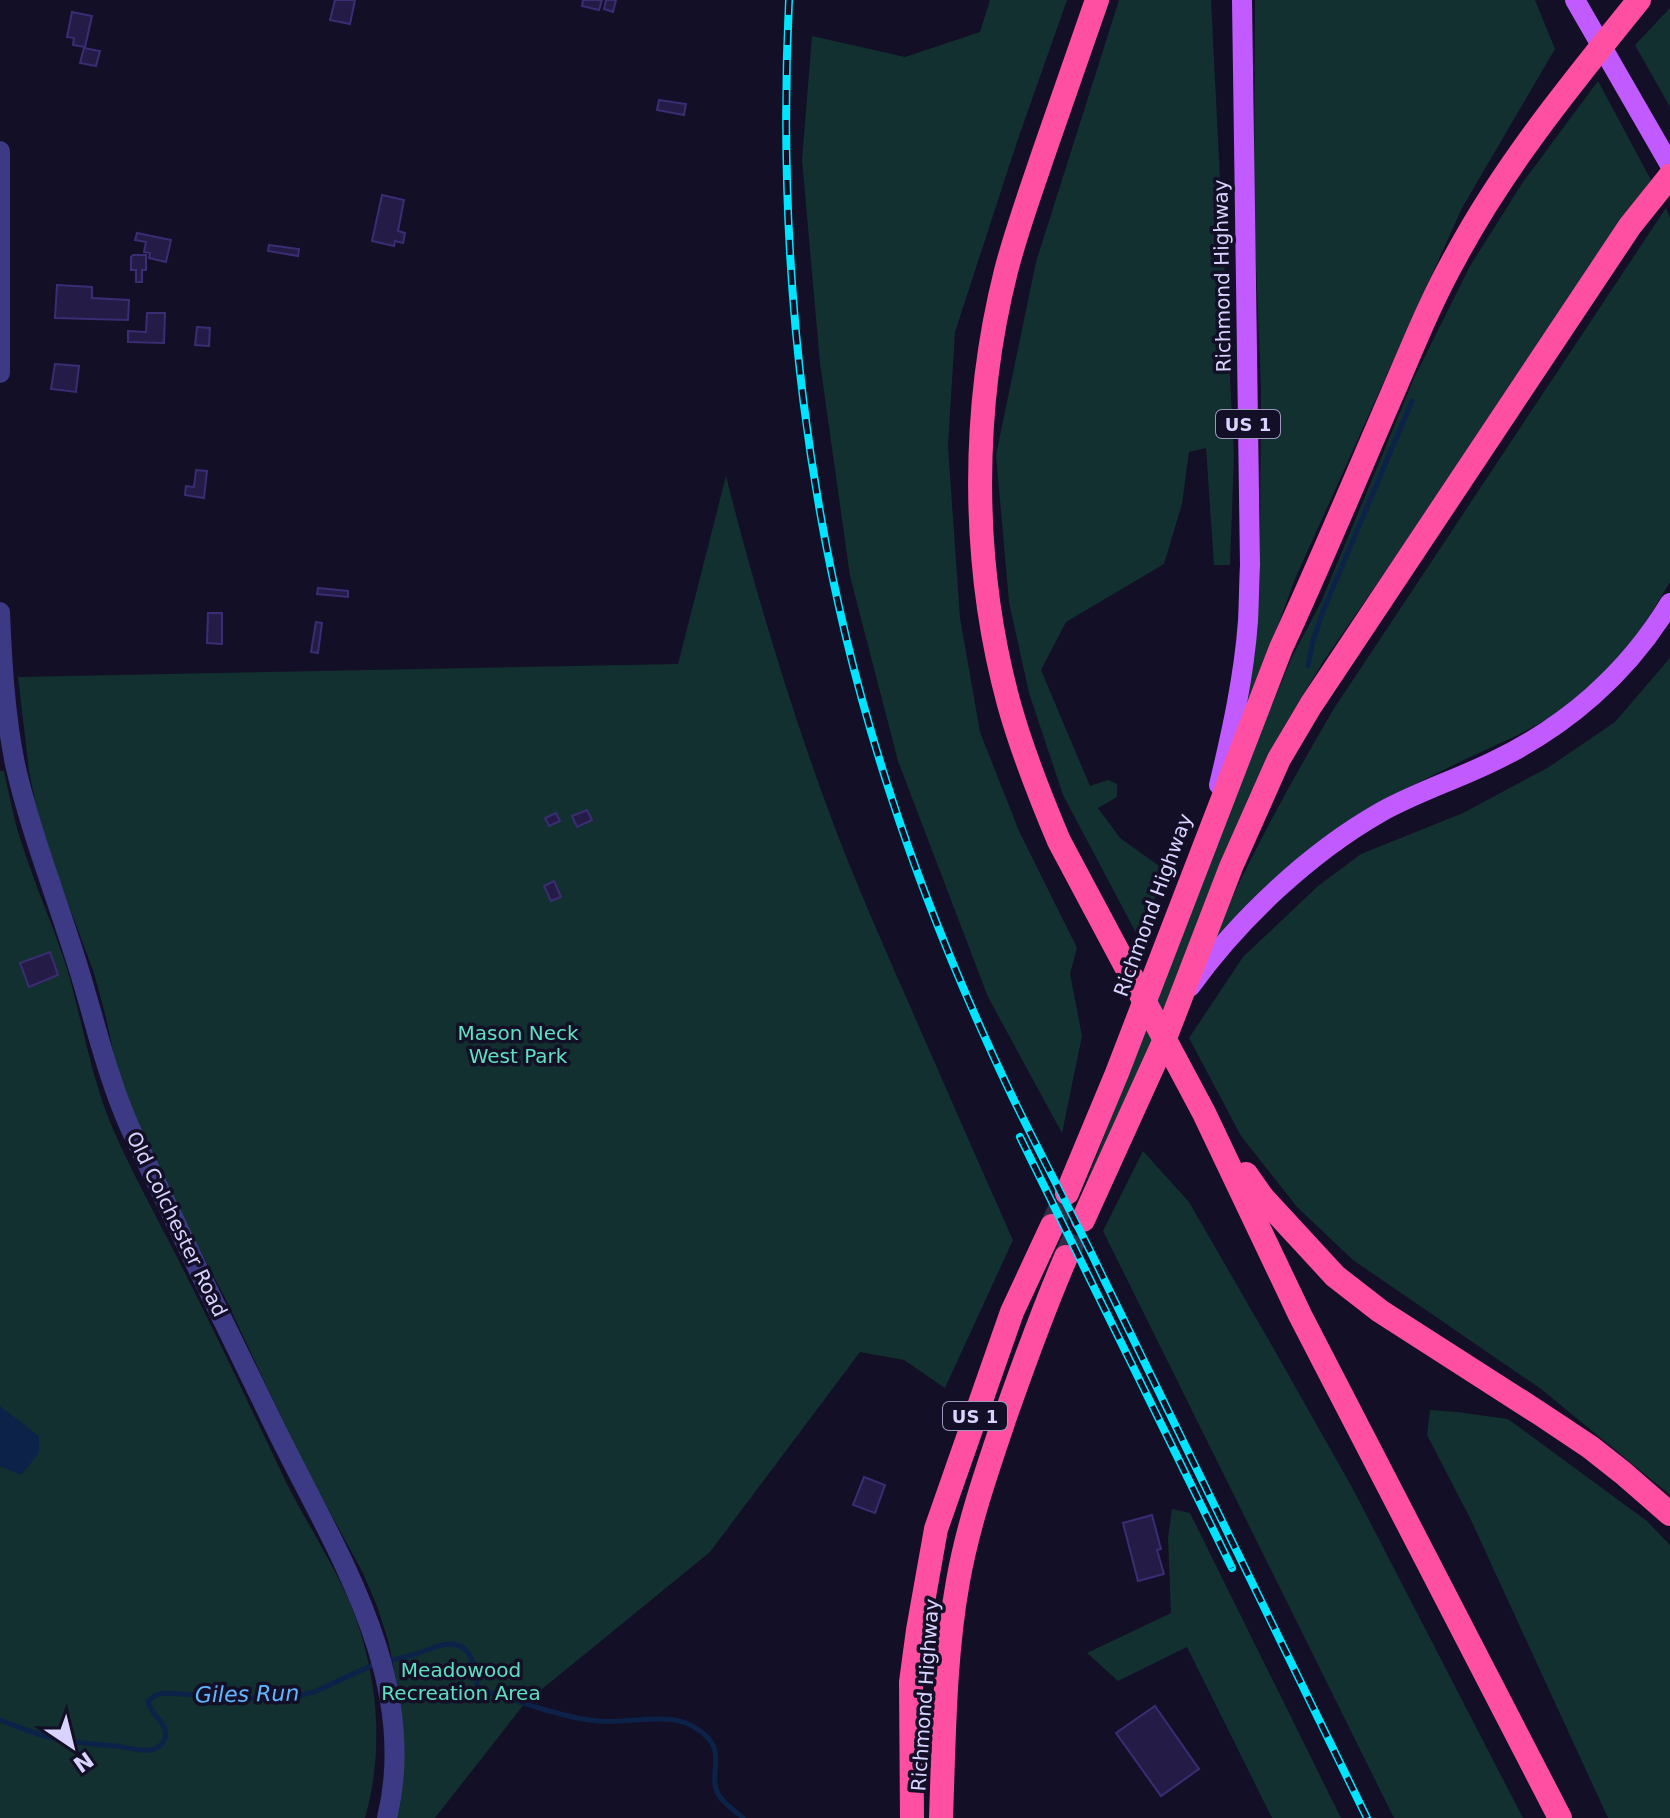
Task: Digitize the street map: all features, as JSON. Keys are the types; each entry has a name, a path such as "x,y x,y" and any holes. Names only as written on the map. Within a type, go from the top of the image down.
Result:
{"highway":[{"path":"1097,0 1021,221 999,304 985,394 981,503 983,549 989,604 1009,702 1023,751 1059,841 1204,1113 1300,1315 1560,1818"},
{"path":"1205,844 1281,648 1431,305 1455,257 1482,210 1539,125 1639,0"},
{"path":"1083,1220 1181,1000 1212,912 1279,759 1320,692 1630,226 1670,176"},
{"name":"Richmond Highway","path":"1067,1193 1205,844"},
{"path":"1204,1113 1263,1198 1335,1276 1380,1311 1590,1447 1670,1514"},
{"name":"Richmond Highway","path":"912,1818 911,1682 936,1529 1012,1312 1052,1226"},
{"name":"Richmond Highway","path":"941,1818 946,1668 964,1551 991,1457 1040,1319 1066,1257"}],"main road":[{"name":"Richmond Highway","path":"1205,844 1231,732 1248,622 1250,565 1242,0"},
{"path":"1577,3 1670,165"},
{"path":"1181,1000 1237,930 1302,868 1380,813 1491,763 1556,726 1624,666 1670,603"}],"street":[{"path":"0,151 0,373"},
{"name":"Old Colchester Road","path":"0,612 15,762 33,831 113,1088 352,1582 376,1644 393,1717 395,1742 387,1818"}],"green space":[{"path":"990,0 1067,0 955,332 948,446 960,618 980,732 1019,831 1077,948 1070,974 1082,1036 1062,1133 988,997 898,761 850,576 820,363 802,160 812,36 905,57 980,32"},
{"path":"1119,0 1211,0 1234,457 1230,565 1214,565 1206,448 1189,452 1182,504 1164,564 1066,622 1041,670 1090,786 1108,780 1117,784 1117,797 1098,808 1120,838 1162,868 1143,946 1063,795 1029,693 1009,602 996,455 1036,262"},
{"path":"1255,0 1535,0 1555,49 1462,208 1295,579 1238,734 1257,631 1260,547 1261,388 1254,213"},
{"path":"1670,8 1670,107 1635,45"},
{"path":"1598,81 1651,180 1614,239 1321,665 1279,736 1249,798 1145,1063 1077,1206 1261,731 1291,659 1321,602 1415,376 1470,266 1523,182"},
{"path":"1666,208 1670,218 1670,582 1641,630 1601,678 1559,713 1389,797 1209,949 1267,828 1333,710"},
{"name":"Mason Neck West Park","path":"726,476 773,645 829,812 1013,1240 945,1388 904,1360 860,1352 710,1552 525,1703 435,1818 395,1818 402,1729 397,1684 377,1606 363,1573 300,1457 227,1302 150,1153 130,1106 116,1064 94,973 38,816 29,771 18,677 678,664"},
{"path":"1670,658 1670,1495 1541,1389 1353,1260 1297,1207 1241,1136 1189,1038 1243,957 1318,886 1361,854 1463,813 1549,767 1615,722"},
{"path":"0,771 4,771 21,843 68,972 105,1110 357,1621 375,1704 375,1762 365,1818 0,1818"},
{"path":"1143,1151 1189,1202 1275,1351 1354,1491 1523,1818 1394,1818 1103,1231"},
{"path":"1430,1410 1508,1419 1647,1521 1670,1545 1670,1818 1608,1818 1471,1520 1427,1435"},
{"path":"1172,1509 1190,1513 1341,1818 1272,1818 1187,1647 1118,1681 1087,1653 1171,1613 1168,1538"}],"water":[{"path":"0,1406 39,1436 39,1453 21,1475 0,1466"}],"building":[{"path":"335,0 355,0 350,24 330,20"},
{"path":"583,0 602,0 599,10 582,6"},
{"path":"606,0 616,0 613,12 604,9"},
{"path":"72,12 92,16 85,47 73,45 74,38 67,37"},
{"path":"84,48 100,51 96,66 80,63"},
{"path":"659,100 686,104 684,115 657,110"},
{"path":"382,195 404,200 398,231 405,233 403,243 395,241 394,246 372,241"},
{"path":"137,233 171,240 166,262 149,258 150,253 144,252 146,242 135,240"},
{"path":"269,245 299,249 298,256 268,251"},
{"path":"133,255 146,255 142,282 136,282 136,270 131,270"},
{"path":"57,285 92,287 92,298 129,300 128,320 55,318"},
{"path":"147,313 165,313 164,343 128,342 128,331 146,332"},
{"path":"197,327 210,328 209,346 195,345"},
{"path":"55,364 79,366 76,392 51,389"},
{"path":"196,470 207,471 204,498 185,495 186,486 194,487"},
{"path":"318,588 348,591 348,597 317,594"},
{"path":"208,613 222,613 222,644 207,643"},
{"path":"316,622 322,623 318,653 311,652"},
{"path":"587,810 592,820 577,827 572,816"},
{"path":"556,813 560,821 549,826 545,818"},
{"path":"554,881 561,897 551,901 544,886"},
{"path":"50,952 58,975 29,987 20,963"},
{"path":"864,1477 885,1485 875,1513 853,1505"},
{"path":"1152,1515 1164,1574 1138,1581 1123,1523"},
{"path":"1155,1706 1199,1769 1161,1796 1116,1733"}],"waterway":[{"path":"1308,666 1323,611 1412,401"},
{"name":"Giles Run","path":"385,1662 454,1644 467,1652 472,1660 479,1691 597,1721 670,1719 684,1722 709,1739 715,1753 716,1790 725,1803 743,1818"},
{"name":"Giles Run","path":"0,1720 59,1739 150,1750 161,1744 166,1733 148,1701 156,1695 288,1698 314,1692 375,1664"}],"tunnel":[{"path":"1052,1226 1067,1193"},
{"path":"1066,1257 1083,1220"}],"railway":[{"path":"789,0 786,101 788,202 793,303 804,403 818,503 838,601 862,699 891,796 931,910 994,1058 1367,1818"},
{"path":"1020,1137 1232,1568"}],"park label":[{"name":"Meadowood Recreation Area","path":"461,1682"}]}
